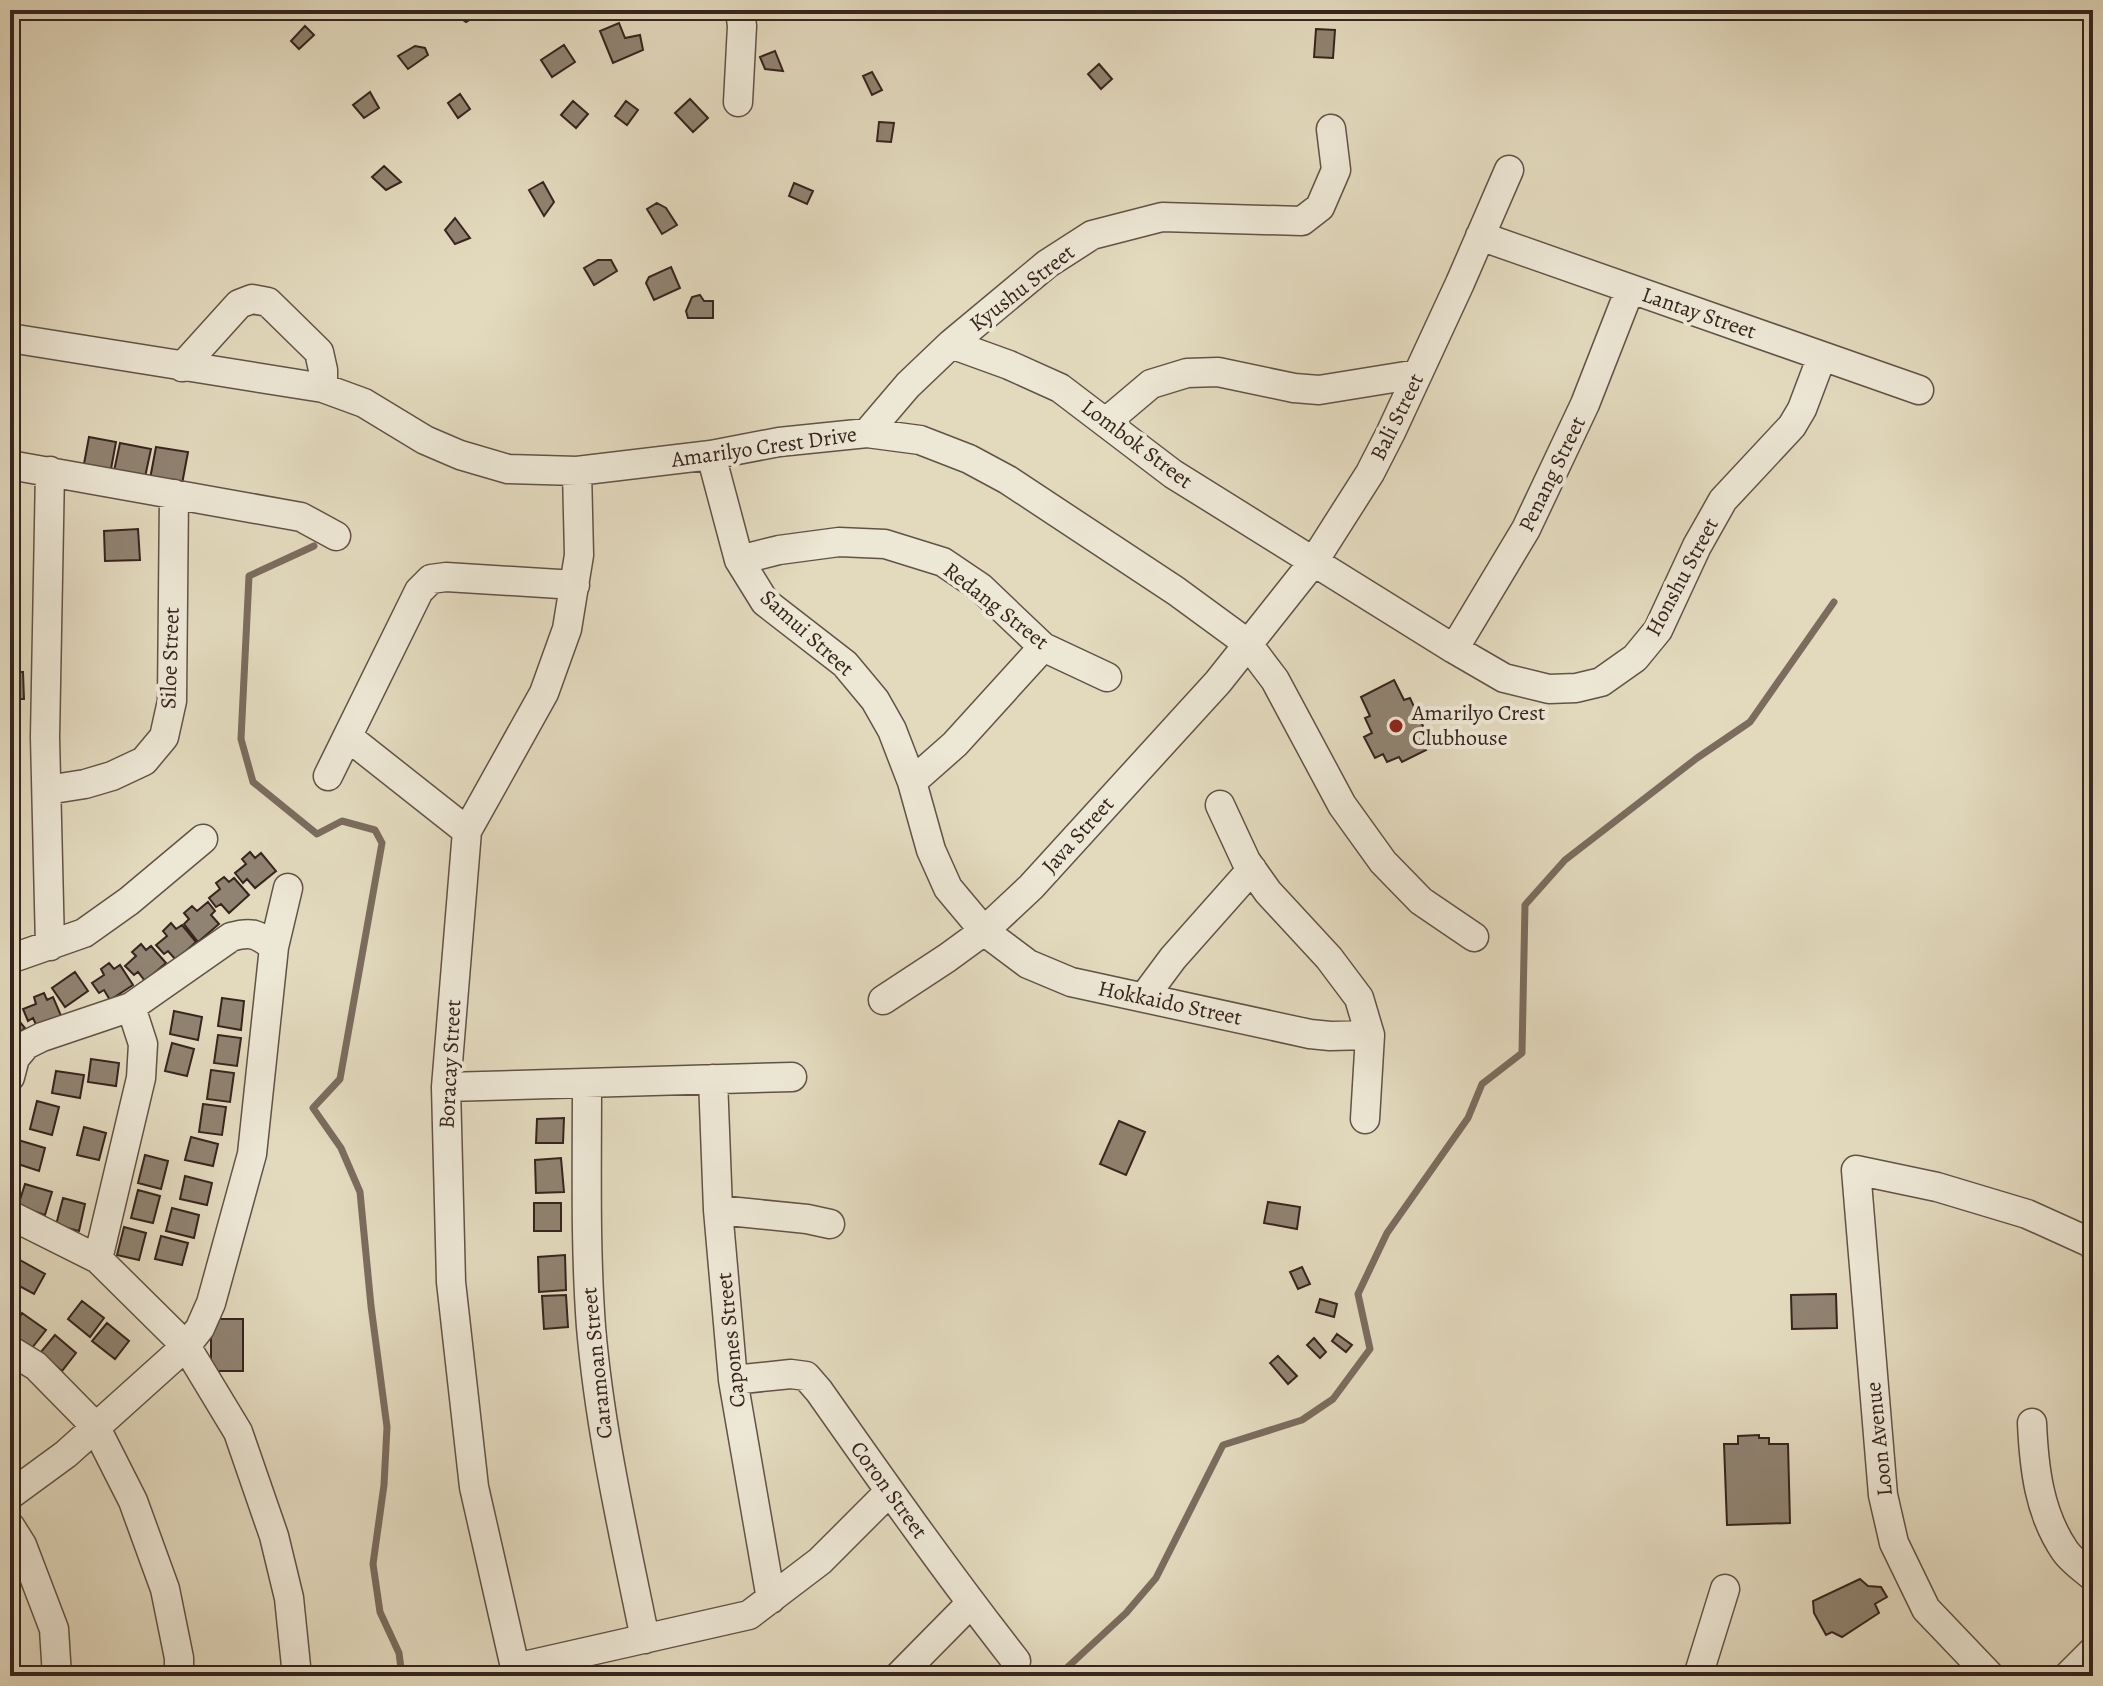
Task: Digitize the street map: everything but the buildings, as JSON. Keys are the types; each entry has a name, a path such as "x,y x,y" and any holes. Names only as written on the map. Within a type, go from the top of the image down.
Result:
{"street":[{"path":"738,102 740,10"},
{"name":"Kyushu Street","path":"867,433 908,385 951,344 1047,264 1092,235 1162,217 1302,221 1320,207 1336,170 1331,129"},
{"name":"Bali Street","path":"1247,643 1314,561 1370,473 1509,170"},
{"name":"Lantay Street","path":"1480,236 1919,390"},
{"name":"Penang Street","path":"1454,649 1526,529 1585,404 1630,289"},
{"path":"182,367 239,304 252,299 268,302 319,352 323,388"},
{"name":"Amarilyo Crest Drive","path":"10,338 323,388 364,403 425,440 460,455 508,469 577,471 711,455 779,442 867,433 920,440 969,459 1008,480 1176,591 1247,643 1275,680 1342,805 1383,862 1421,901 1474,937"},
{"name":"Lombok Street","path":"951,344 1060,388 1173,474 1314,561"},
{"name":"Honshu Street","path":"1314,561 1504,678 1549,689 1576,688 1601,682 1635,658 1658,630 1697,546 1723,500 1792,426 1802,409 1822,356"},
{"path":"1106,422 1151,384 1187,373 1218,372 1294,388 1319,390 1418,374"},
{"name":"Samui Street","path":"711,455 739,560 765,602 845,664 875,700 892,730 912,782 931,850 948,888 984,931"},
{"path":"10,465 301,517 336,536"},
{"path":"50,471 45,737 50,946"},
{"name":"Boracay Street","path":"516,1672 474,1487 451,1282 446,1087 467,831 544,693 567,629 579,555 577,471"},
{"name":"Siloe Street","path":"47,790 85,784 122,771 144,761 164,737 172,701 174,494"},
{"name":"Redang Street","path":"739,560 779,550 839,542 885,544 943,562 980,587 1043,647 1107,677"},
{"path":"328,776 419,591 431,579 446,577 575,585"},
{"name":"Java Street","path":"883,1000 984,931 1031,887 1218,682 1247,643"},
{"path":"912,782 955,744 1043,647"},
{"path":"348,737 467,831"},
{"path":"1220,805 1246,861 1268,892 1329,958 1359,998 1370,1035 1365,1119"},
{"path":"10,959 84,933 129,901 203,839"},
{"path":"1144,997 1173,958 1252,869"},
{"path":"10,1495 66,1454 186,1346 200,1328 211,1303 252,1154 274,947 288,888"},
{"name":"Hokkaido Street","path":"984,931 1028,964 1071,982 1310,1034 1370,1035"},
{"path":"10,1077 15,1058 26,1045 131,1007 231,937 248,932 274,947"},
{"path":"98,1259 141,1078 143,1044 131,1007"},
{"path":"446,1087 792,1077"},
{"name":"Capones Street","path":"713,1079 718,1210 733,1380 771,1599"},
{"name":"Caramoan Street","path":"587,1083 586,1236 591,1328 605,1443 645,1639"},
{"name":"Loon Avenue","path":"1990,1676 1926,1609 1894,1543 1883,1495 1856,1170 1937,1187 2027,1214 2093,1246"},
{"path":"718,1210 795,1217 830,1224"},
{"path":"10,1215 98,1259 186,1346 238,1432 269,1521 289,1598 297,1676"},
{"path":"10,1350 36,1366 95,1426 133,1501 165,1589 179,1658 179,1676"},
{"name":"Coron Street","path":"733,1380 791,1374 806,1376 1016,1661"},
{"path":"2032,1423 2034,1468 2044,1509 2066,1552 2093,1577"},
{"path":"516,1672 749,1615 820,1561 889,1492"},
{"path":"10,1526 22,1545 54,1629 57,1676"},
{"path":"1698,1676 1725,1589"},
{"path":"899,1676 971,1603"},
{"path":"2068,1676 2093,1651"}],"waterway":[{"path":"314,546 249,576 241,739 253,782 317,834 342,821 375,830 382,843 340,1079 313,1108 341,1148 360,1192 387,1427 384,1485 373,1564 380,1612 399,1653 402,1676"},
{"path":"1058,1676 1126,1613 1156,1578 1223,1445 1302,1420 1333,1399 1370,1349 1358,1294 1387,1233 1468,1118 1482,1084 1522,1053 1525,905 1565,860 1697,758 1750,722 1834,602"}],"place":[{"name":"Amarilyo Crest Clubhouse","path":"1396,726"}]}
